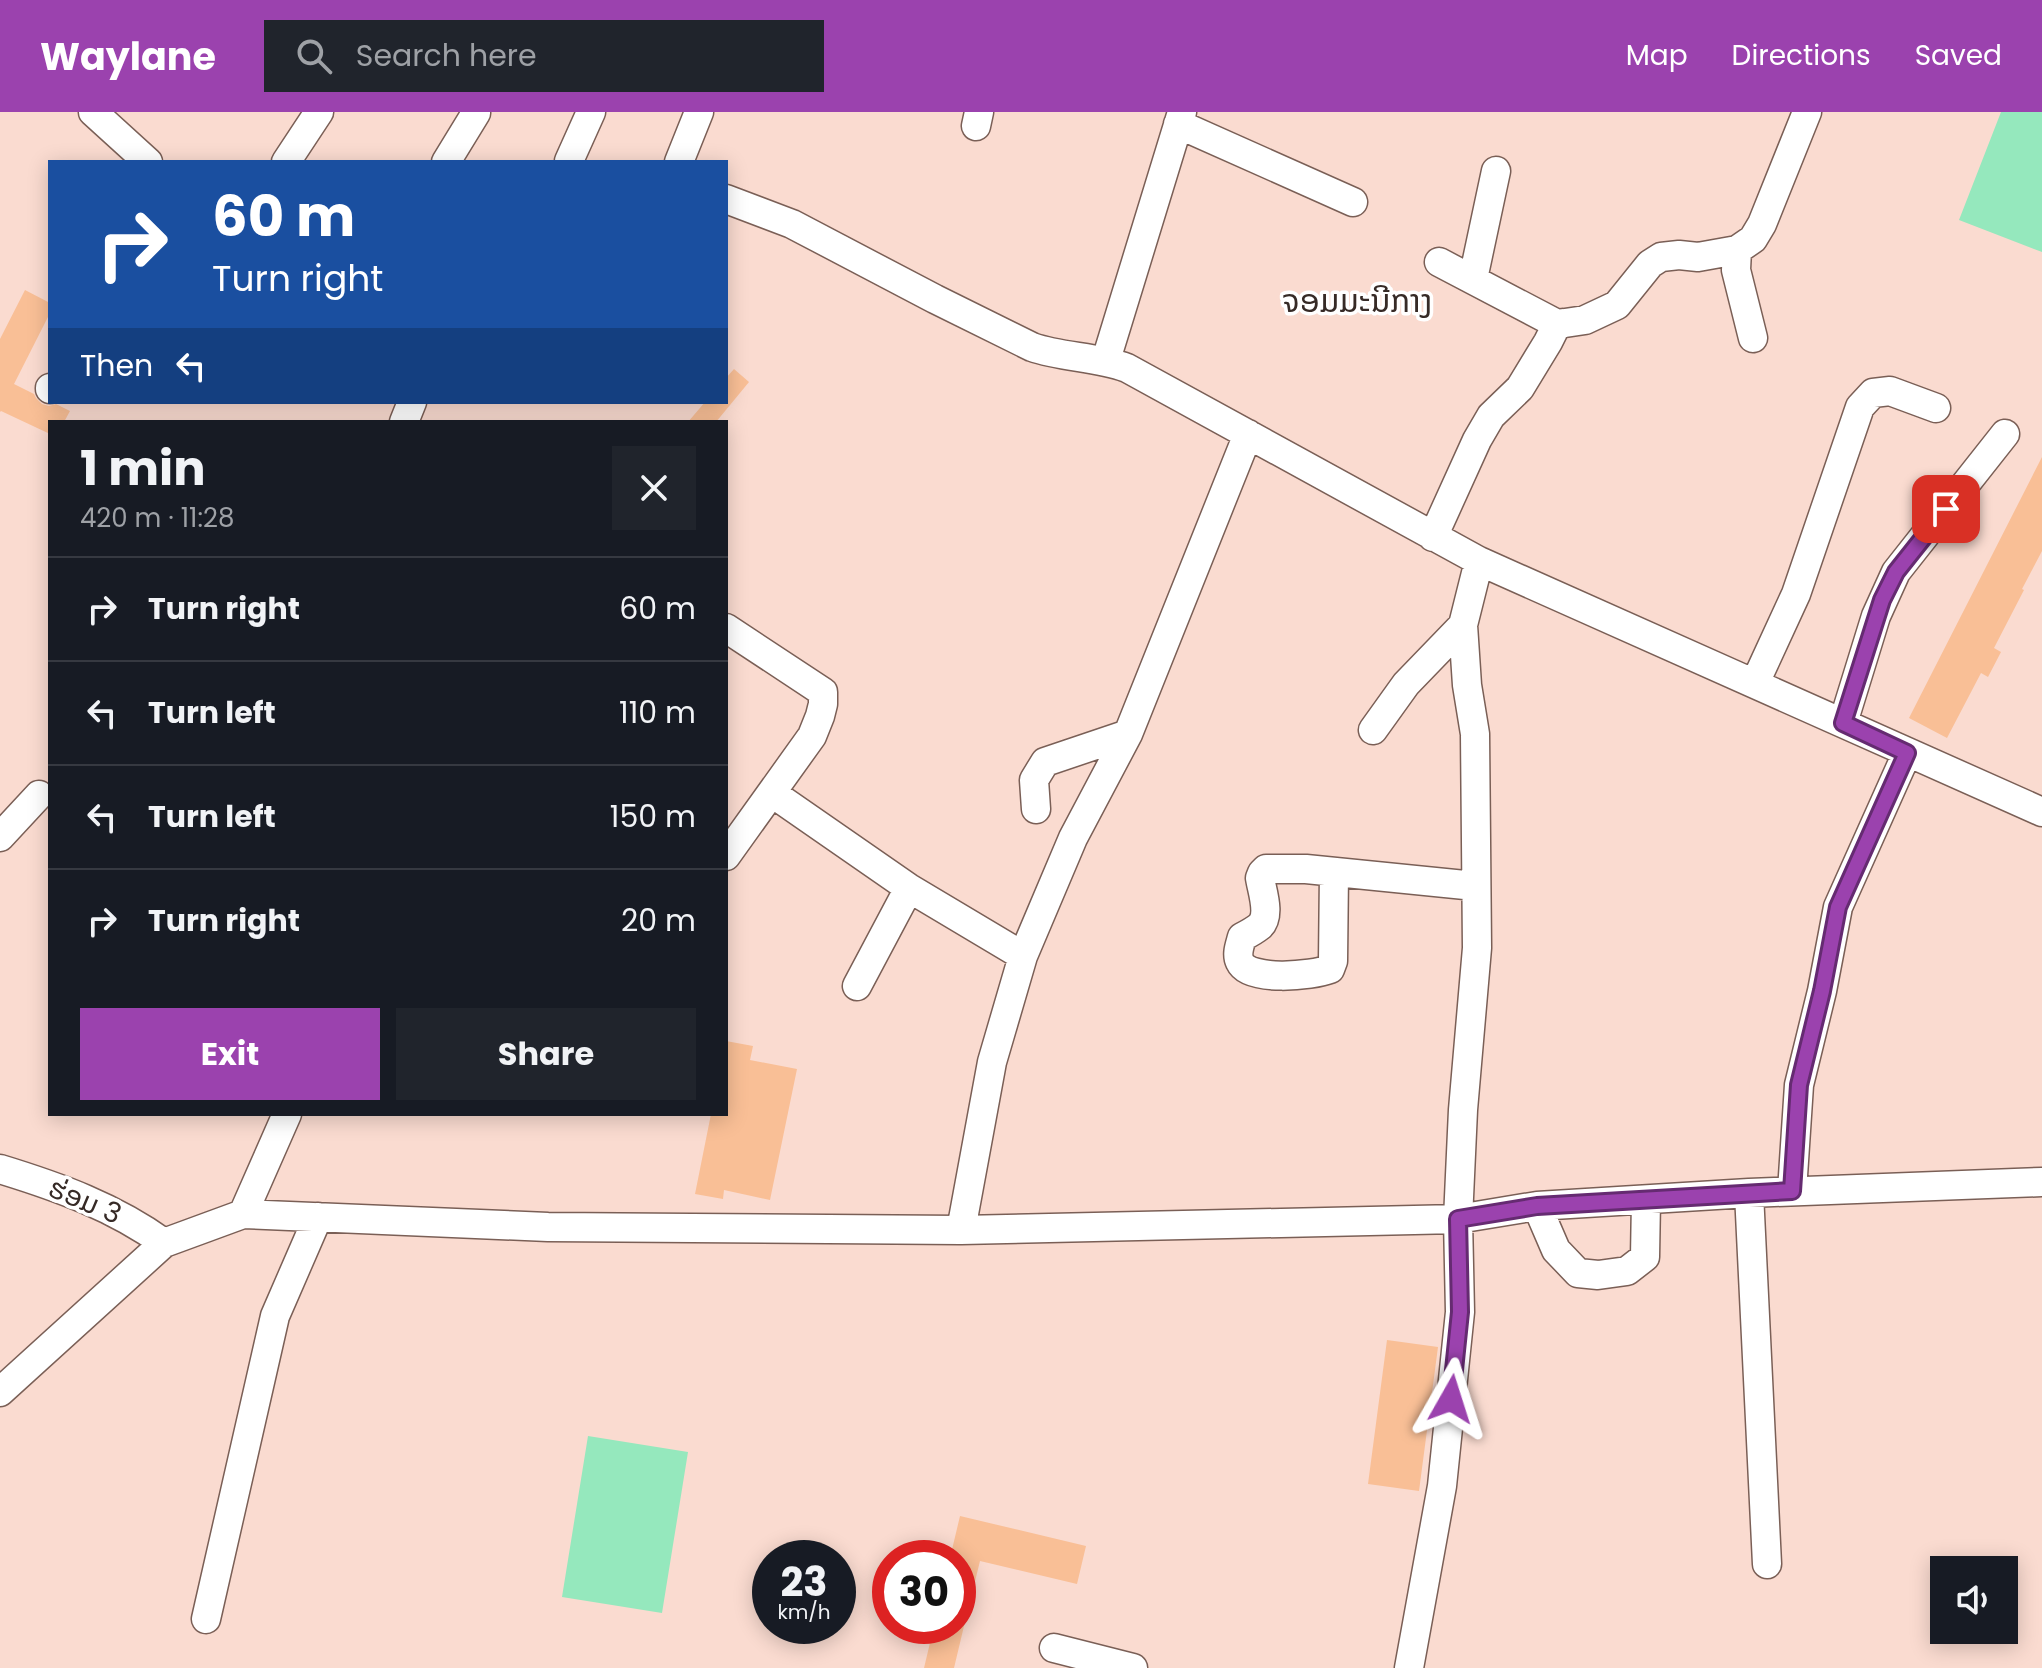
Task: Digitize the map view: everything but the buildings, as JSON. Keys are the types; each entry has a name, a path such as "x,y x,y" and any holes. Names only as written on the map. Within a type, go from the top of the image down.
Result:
{"street":[{"path":"287,160 319,112"},
{"path":"567,160 591,112"},
{"path":"680,160 699,112"},
{"path":"1439,262 1557,324 1585,320 1617,305 1650,264 1661,257 1698,257 1737,250 1753,239 1762,224 1807,112"},
{"path":"447,160 476,113"},
{"path":"106,117 146,160"},
{"path":"1106,360 1180,118 1353,202"},
{"path":"1473,279 1496,171"},
{"path":"728,200 792,224 1032,347 1049,353 1106,360 1127,368 1479,561 2042,812"},
{"path":"1737,250 1736,270 1753,338"},
{"path":"1433,537 1477,440 1491,416 1520,388 1557,324"},
{"path":"1755,683 1796,594 1860,407 1873,393 1890,391 1936,408"},
{"path":"961,1230 992,1062 1023,956 1073,838 1128,734 1248,434"},
{"path":"1843,723 1876,616 1896,572 2005,434"},
{"path":"1409,1668 1442,1486 1460,1312 1458,1219 1463,1110 1477,948 1475,734 1467,685 1463,625 1479,561"},
{"path":"1373,730 1406,684 1463,625"},
{"path":"728,629 823,692 820,716 812,736 728,853"},
{"path":"1036,809 1034,780 1045,762 1128,734"},
{"path":"1792,1191 1799,1085 1838,907 1907,753"},
{"path":"772,793 909,888 1023,956"},
{"path":"0,837 39,795"},
{"path":"1334,872 1333,961 1330,969 1319,973 1262,975 1246,969 1238,955 1242,937 1260,926 1265,919 1260,878 1266,869 1306,869 1475,886"},
{"path":"857,986 909,888"},
{"path":"243,1214 286,1116"},
{"name":"ຮ່ອມ 3","path":"0,1169 92,1201 137,1223 164,1243"},
{"path":"0,1392 164,1243 243,1214 548,1227 961,1230 1458,1219 1537,1206 1749,1193 2042,1182"},
{"path":"1749,1193 1767,1564"},
{"path":"1537,1206 1556,1250 1578,1273 1598,1275 1627,1271 1645,1257 1646,1200"},
{"path":"206,1619 275,1316 318,1217"},
{"path":"1054,1648 1133,1668"}],"green space":[{"path":"2001,112 2042,112 2042,252 1959,220"},
{"path":"588,1436 688,1452 662,1613 562,1597"}],"district":[{"name":"ຈອມມະນີກາງ","path":"1357,300"}],"route":[{"path":"1451,1399 1460,1312 1458,1219 1537,1206 1792,1191 1799,1085 1838,907 1907,753 1843,723 1882,600 1896,572 1946,509"}]}
